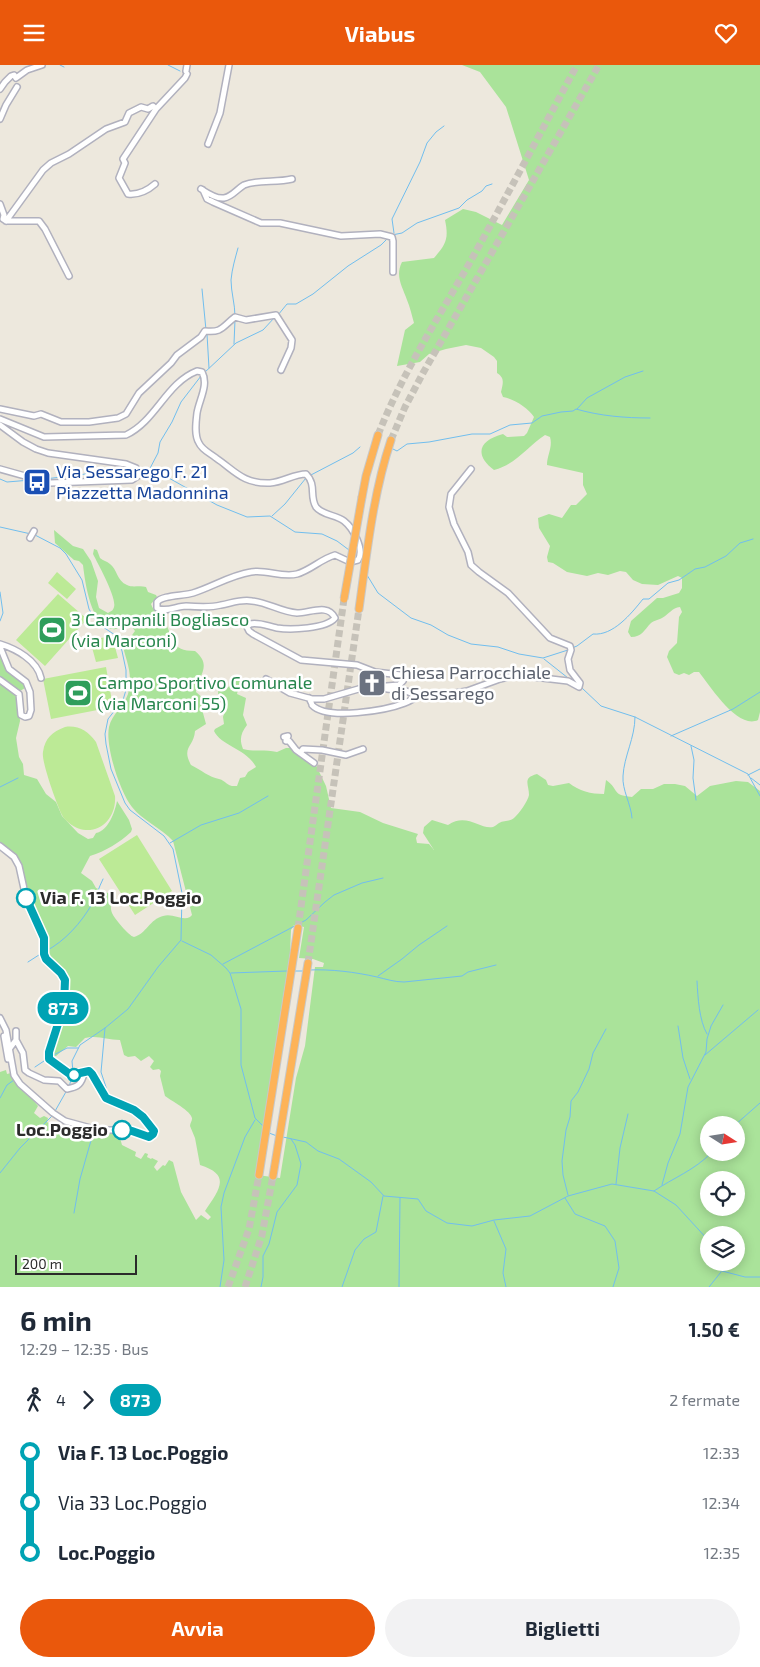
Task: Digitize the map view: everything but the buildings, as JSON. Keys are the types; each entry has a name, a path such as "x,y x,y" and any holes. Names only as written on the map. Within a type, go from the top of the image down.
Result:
{"highway":[{"path":"344,599 366,476 378,435"},
{"path":"358,609 382,468 392,440"},
{"path":"259,1175 298,928"},
{"path":"273,1177 308,963"}],"street":[{"path":"0,89 11,76 14,75 16,78 42,65"},
{"path":"208,144 220,113 229,65"},
{"path":"155,184 143,191 128,194 119,179 125,163 123,159 156,109 186,72"},
{"path":"0,119 17,87"},
{"path":"6,221 43,170 51,163 69,154 106,129 125,122 129,113 141,107 148,109 153,106 156,109"},
{"path":"292,179 251,183 240,187 232,195 224,198 202,189 207,199 261,223 280,223 341,235 380,234 392,237 393,272"},
{"path":"0,203 4,215 3,219 6,221"},
{"path":"6,221 39,221 69,276"},
{"path":"0,409 34,416 41,414 62,421 89,422 118,419 126,414 139,393 177,355 201,337 204,331 216,332 234,317 246,319 276,315 292,340 291,348 281,370"},
{"path":"0,419 44,437 126,435 135,431 144,423 175,387 190,373 197,371 203,374 204,385 197,413 196,432 198,443 203,449 236,474 256,482 282,481 300,474 306,474 312,479 315,505 320,510 344,522 356,540 360,557 354,562 335,555 293,575 262,571 251,572 210,588 189,594 161,598 156,606 163,611 184,606 209,607 251,600 294,613 327,610 332,613 335,619 331,623 324,625 290,629 256,623 250,624 247,627 253,634 301,660 357,665 375,672 399,675 403,677 402,682 400,684 359,689 324,699 290,693 266,679"},
{"path":"0,425 36,449 48,453 126,464 136,468 138,475 132,480 123,481 50,483 0,469"},
{"path":"308,697 312,704 320,709 346,714 407,703 418,696 433,697 467,691 500,679 518,675 568,681 579,686 570,670 568,659 571,648 550,638 508,593 471,565 468,552 454,525 449,507 451,495 471,469"},
{"path":"30,538 34,531"},
{"path":"0,645 9,669 24,680 30,691 32,710 29,716 25,717 22,715 19,694 0,680"},
{"path":"0,645 23,655 39,671 41,678"},
{"path":"3,656 9,660"},
{"path":"383,686 385,689 406,691 418,696"},
{"path":"284,737 288,736 286,741 289,741 300,753 314,763"},
{"path":"300,753 303,749 312,749 346,755 363,749"},
{"path":"0,847 14,857 19,866 26,898 44,938 44,952 47,961 61,973 65,980 64,1005 49,1058 74,1075 83,1077 80,1083 75,1088 68,1089 59,1081 44,1079 29,1073 25,1069 23,1053 16,1040 16,1031"},
{"path":"0,1018 6,1030 14,1075 20,1083 59,1117 98,1130 133,1127 149,1137 153,1134 154,1131 143,1117 134,1110 106,1098 92,1074 86,1071 74,1075"},
{"path":"0,1018 9,1065 12,1068"},
{"path":"10,1048 16,1040"}],"green space":[{"path":"462,65 760,65 760,712 758,720 742,719 733,713 699,672 689,675 674,673 667,657 669,651 677,643 679,617 682,612 680,607 652,622 638,636 631,637 628,632 631,621 657,598 679,593 682,588 682,578 678,576 658,585 642,584 633,580 626,572 620,571 608,575 598,573 587,576 567,572 548,562 547,557 550,546 539,528 538,518 549,514 562,518 571,505 576,505 587,494 583,485 583,473 547,465 551,441 550,437 545,435 515,460 501,468 494,470 487,464 483,458 482,448 489,440 503,434 507,437 524,436 534,417 520,404 503,397 501,392 503,383 500,375 497,373 497,361 494,357 481,348 466,345 429,354 420,362 397,366 405,330 414,323 399,276 402,262 434,258 446,241 445,220 463,209 476,212 502,225 529,180 506,107 480,72"},
{"path":"54,530 73,546 83,549 91,561 98,581 96,597 99,608 108,613 113,609 114,603 113,596 93,554 94,549 97,550 100,558 112,566 124,583 132,586 146,587 148,592 156,595 157,597 151,604 164,620 174,642 181,649 195,651 200,656 204,666 196,692 204,699 203,713 206,724 195,731 187,754 188,759 191,765 231,786 237,786 240,778 245,777 248,772 256,767 247,756 222,740 214,731 224,724 223,717 227,707 226,699 218,694 219,686 226,688 230,686 234,676 241,678 237,694 246,698 243,715 247,725 241,739 243,749 277,752 291,748 300,757 314,761 326,786 331,808 360,812 383,823 418,834 416,838 417,843 429,844 434,850 423,833 424,827 432,820 448,825 461,820 493,827 501,822 511,820 521,811 528,798 527,782 529,777 537,774 546,780 548,785 569,783 581,790 599,794 604,794 606,780 621,795 632,797 641,789 653,789 664,784 685,786 697,796 710,786 736,781 748,782 760,791 760,1287 0,1287 0,1072 6,1070 7,1074 11,1073 38,1106 34,1113 40,1118 44,1116 48,1118 47,1122 53,1126 51,1128 56,1132 67,1133 71,1127 70,1124 78,1125 79,1128 102,1139 104,1137 95,1134 96,1130 115,1134 120,1138 122,1145 136,1152 135,1156 141,1159 145,1153 148,1154 147,1157 158,1161 154,1167 157,1171 163,1165 165,1166 169,1160 173,1162 181,1192 196,1220 201,1215 208,1220 211,1217 205,1211 220,1184 216,1173 200,1165 195,1138 190,1126 191,1116 165,1096 160,1076 161,1071 159,1069 153,1070 150,1067 154,1061 149,1056 141,1061 135,1056 128,1057 124,1055 120,1040 94,1037 85,1038 76,1047 68,1046 56,1056 51,1056 64,1014 67,993 70,991 69,982 62,970 48,959 46,954 47,938 32,905 22,870 16,857 0,843 0,684 15,694 18,699 20,721 16,738 24,775 37,779 46,794 56,802 62,816 78,833 88,839 93,838 96,833 104,829 113,815 117,801 129,820 131,832 112,846 90,856 81,873 92,881 96,888 108,893 112,897 111,911 119,923 134,937 142,933 151,923 159,918 170,915 187,918 192,915 173,841 132,807 118,780 111,757 108,735 109,727 126,698 130,686 130,673 122,641 130,638 135,631 132,627 124,625 117,629 105,627 99,621 90,603 83,565 79,561 74,560 55,543","holes":["294,925 304,927 299,958 313,959 324,963 323,967 315,967 305,1046 296,1078 280,1178 257,1175 290,954 291,930"]},
{"path":"57,572 76,589 67,599 48,583"},
{"name":"3 Campanili Bogliasco (via Marconi)","path":"58,594 87,619 45,666 16,640"},
{"path":"112,636 118,658 96,662 90,640"},
{"path":"0,657 6,669 23,683 25,688 20,691 0,678"},
{"name":"Campo Sportivo Comunale (via Marconi 55)","path":"106,667 113,707 51,719 43,679"},
{"path":"65,727 74,727 82,730 96,742 115,796 112,814 101,826 94,829 78,828 64,818 47,773 43,757 45,743 53,733"},
{"path":"137,835 172,891 135,915 99,859"}],"waterway":[{"path":"60,65 64,67"},
{"path":"168,65 180,71"},
{"path":"394,233 392,219 420,162 427,143 444,126"},
{"path":"392,235 402,233 417,223 459,208 486,186 492,184"},
{"path":"278,315 287,304 296,304 313,294 348,266 381,245 389,237"},
{"path":"235,316 231,280 238,248"},
{"path":"202,289 206,330"},
{"path":"204,373 236,343 263,330 275,317"},
{"path":"234,344 235,320"},
{"path":"207,334 209,368"},
{"path":"577,409 587,398 625,377 643,371"},
{"path":"147,474 158,453 160,442 181,402 201,376"},
{"path":"393,449 397,451 407,444 472,434 490,434 510,425 532,423 542,416 576,409 613,416 650,418"},
{"path":"309,476 353,453 360,447"},
{"path":"45,479 110,471 136,474"},
{"path":"140,475 167,477 217,505 247,517 270,516 295,532 322,534 337,541 349,550"},
{"path":"272,516 285,504 306,478"},
{"path":"0,479 7,482 31,480"},
{"path":"0,527 31,534"},
{"path":"35,535 60,548 66,554 82,580 89,609 94,618 100,625 115,635 122,651 126,670 126,690 123,700 108,719 105,734 111,769 125,803 130,810 164,836 173,849 182,893 181,940 158,967 128,1009 80,1045 72,1061 73,1072"},
{"path":"572,648 593,634 600,634 614,628 643,599 649,599 668,583 679,580 695,569 705,567 726,556 740,543 753,539"},
{"path":"367,575 378,593 411,618 431,625 448,635 471,644 498,647 519,654 543,658 568,650"},
{"path":"0,592 3,613 0,621"},
{"path":"544,659 568,678"},
{"path":"582,688 601,706 635,717 748,774 760,796"},
{"path":"671,736 733,709 760,692"},
{"path":"632,818 623,776 635,725 635,717"},
{"path":"691,746 694,760 693,778 696,800"},
{"path":"748,775 760,769"},
{"path":"0,787 18,778"},
{"path":"751,778 760,785"},
{"path":"170,843 201,825 239,813 268,796"},
{"path":"223,964 306,920 334,895 362,883 383,878"},
{"path":"46,951 60,942 78,925 92,904 103,879"},
{"path":"378,976 447,926"},
{"path":"182,941 211,955 230,973 241,1009 241,1065 255,1118 263,1126"},
{"path":"28,962 42,953"},
{"path":"309,970 352,972 404,982 462,976 468,972 496,965"},
{"path":"231,973 287,971"},
{"path":"293,971 303,971"},
{"path":"697,981 698,1002 707,1034"},
{"path":"662,1185 668,1163 680,1134 688,1087 706,1052 711,1026 723,1005"},
{"path":"705,1055 758,1010"},
{"path":"678,1026 683,1058 690,1079"},
{"path":"105,1028 101,1072 106,1092"},
{"path":"568,1195 562,1161 571,1101 578,1092 589,1069 593,1053 606,1029"},
{"path":"50,1057 67,1048 78,1048"},
{"path":"35,1067 47,1059"},
{"path":"69,1087 72,1076"},
{"path":"0,1098 7,1085 14,1080"},
{"path":"54,1113 67,1090"},
{"path":"745,1116 760,1103"},
{"path":"616,1184 620,1148 628,1114"},
{"path":"0,1173 20,1148 52,1116"},
{"path":"220,1287 224,1260 221,1207 224,1193 245,1137 255,1120"},
{"path":"269,1133 277,1136"},
{"path":"74,1213 80,1179 92,1137"},
{"path":"283,1137 306,1142 318,1151 339,1159 371,1182 384,1196 418,1199 426,1211 447,1223 472,1226 494,1220 530,1216 568,1196 612,1184 654,1191 676,1205 700,1231"},
{"path":"261,1287 263,1256 269,1244 277,1212 297,1185 301,1164 291,1139"},
{"path":"654,1191 702,1161"},
{"path":"342,1287 355,1250 364,1239 376,1232 383,1196"},
{"path":"399,1287 400,1198"},
{"path":"565,1198 575,1214 605,1226 615,1241 619,1268 613,1287"},
{"path":"494,1221 506,1249 503,1273 506,1287"},
{"path":"722,1271 745,1277 760,1277"},
{"path":"709,1287 721,1272"}],"tunnel":[{"path":"378,435 411,365 474,255 577,65"},
{"path":"391,440 405,407 423,373 599,65"},
{"path":"298,928 344,599"},
{"path":"308,963 359,609"},
{"path":"228,1287 249,1229 259,1175"},
{"path":"245,1287 262,1235 273,1176"}],"bus line":[{"name":"873","path":"26,898 44,938 44,954 46,959 61,973 65,980 64,1005 48,1055 49,1059 71,1075 89,1071 106,1098 134,1110 143,1117 154,1131 148,1137 132,1131 122,1130"}],"place":[{"name":"Via Sessarego F. 21 Piazzetta Madonnina","path":"37,482"},
{"name":"3 Campanili Bogliasco (via Marconi)","path":"52,630"},
{"name":"Chiesa Parrocchiale di Sessarego","path":"372,683"},
{"name":"Campo Sportivo Comunale (via Marconi 55)","path":"78,693"},
{"name":"Via F. 13 Loc.Poggio","path":"26,898"},
{"name":"Loc.Poggio","path":"122,1130"}]}
